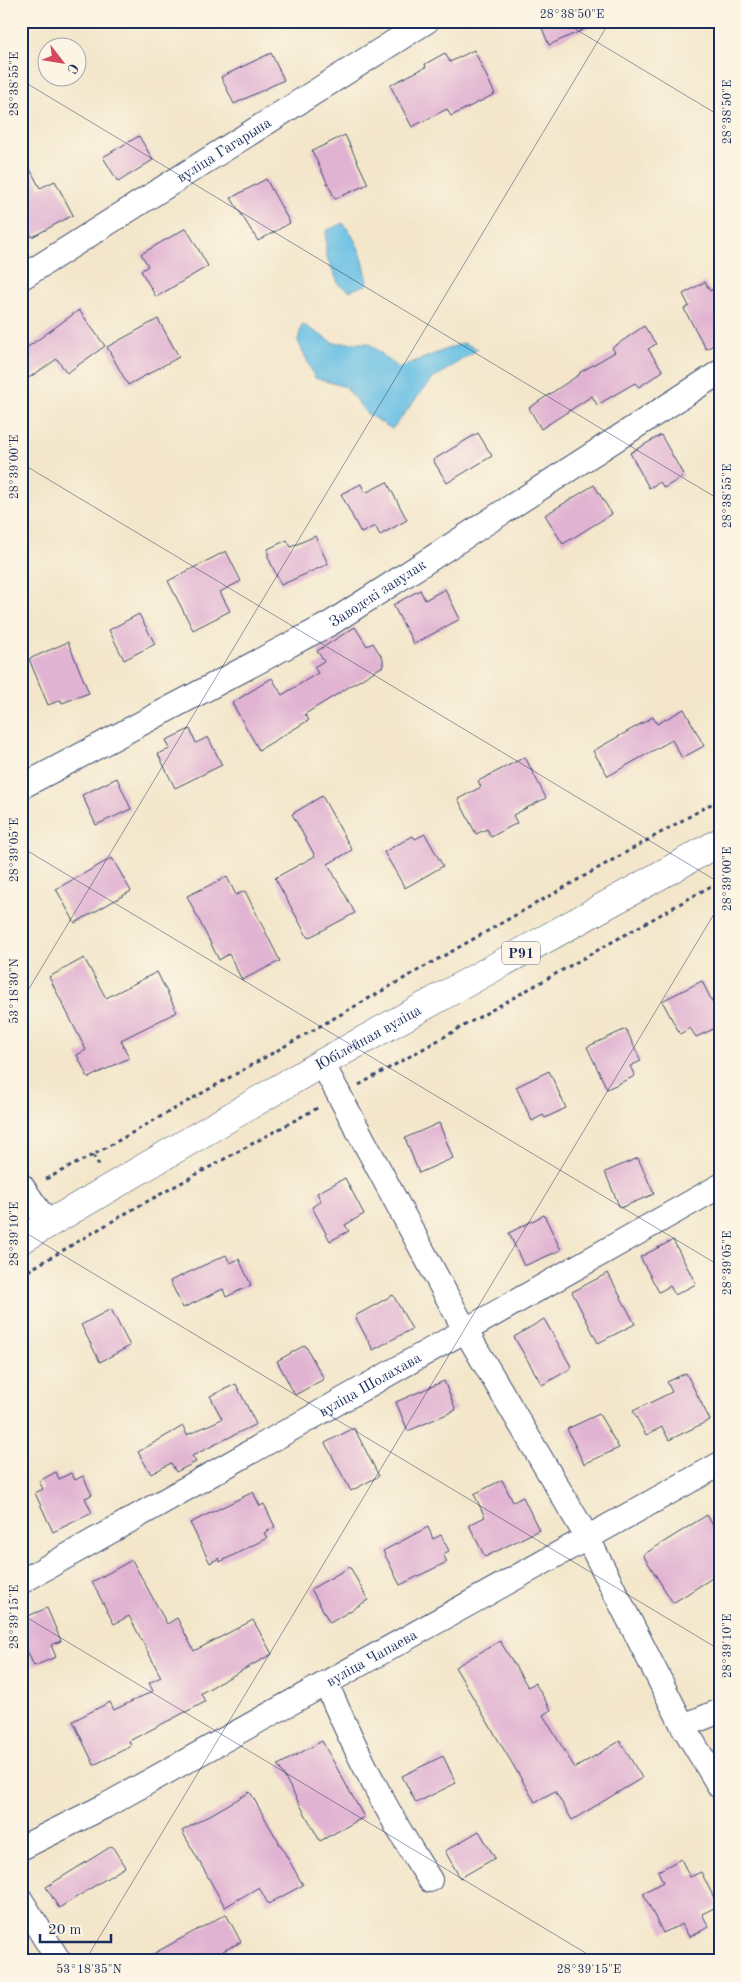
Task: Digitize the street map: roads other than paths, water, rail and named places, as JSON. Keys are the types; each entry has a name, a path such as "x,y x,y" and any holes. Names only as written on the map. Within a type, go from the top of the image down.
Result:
{"main road":[{"name":"Юбілейная вуліца","path":"21,1240 322,1064 720,842"}],"street":[{"name":"вуліца Гагарына","path":"21,278 427,21"},
{"name":"Заводскі завулак","path":"21,787 331,623 720,372"},
{"path":"322,1064 465,1330 587,1537 683,1726 720,1787"},
{"name":"вуліца Шолахава","path":"21,1582 720,1186"},
{"path":"23,1187 48,1224"},
{"name":"вуліца Чапаева","path":"21,1848 105,1806 720,1464"},
{"path":"326,1683 407,1845 430,1880"},
{"path":"683,1726 720,1711"},
{"path":"21,1900 59,1961"}],"water":[{"path":"343,223 353,237 360,252 368,284 350,291 339,285 326,255 326,231"},
{"path":"302,324 334,343 369,343 398,368 463,343 478,349 431,380 392,429 366,413 346,387 315,378 298,341"}]}
